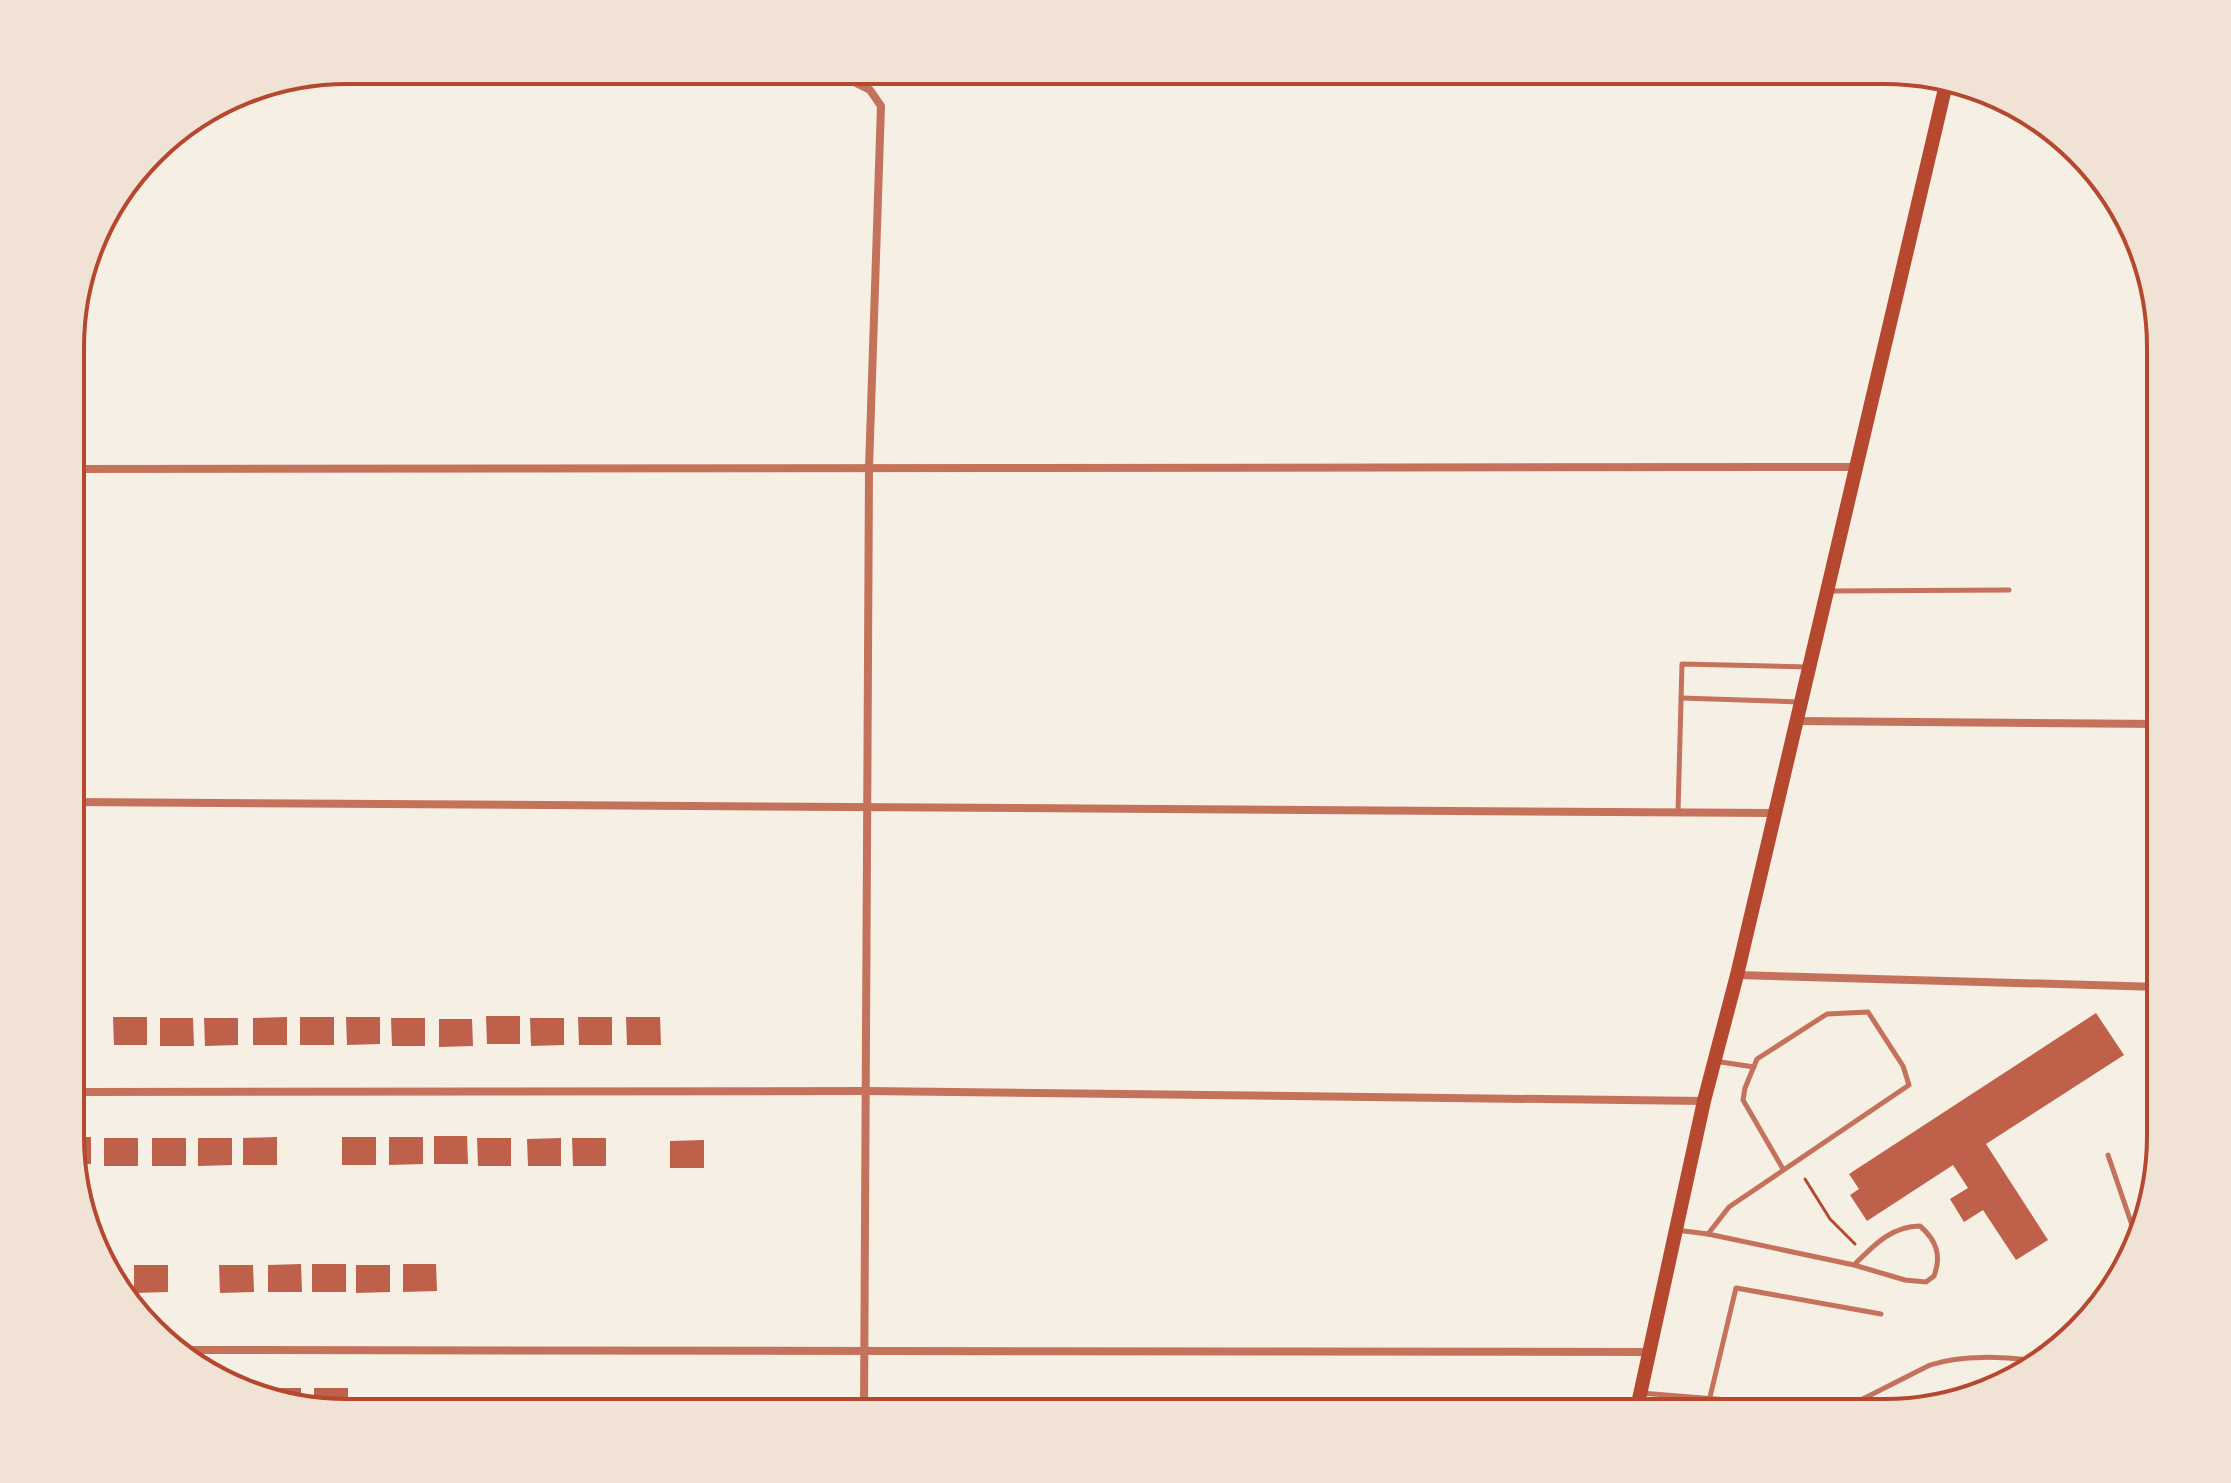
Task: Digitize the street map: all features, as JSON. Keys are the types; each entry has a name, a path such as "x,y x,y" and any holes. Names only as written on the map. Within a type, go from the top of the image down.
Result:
{"main road":[{"path":"1639,1398 1713,1061 1737,975 1944,91"}],"street":[{"path":"858,84 877,97 883,114 869,469 864,1399"},
{"path":"84,469 1856,467"},
{"path":"1796,721 2146,724"},
{"path":"84,802 1775,813"},
{"path":"1737,975 2146,987"},
{"path":"84,1092 866,1091 1704,1101"},
{"path":"195,1350 1649,1352"}],"lane":[{"path":"1828,591 2009,590"},
{"path":"1678,812 1682,664 1809,667"},
{"path":"1681,698 1801,703"},
{"path":"1708,1234 1729,1207 1909,1085 1903,1066 1868,1012 1827,1014 1757,1059 1743,1100 1783,1169"},
{"path":"1713,1061 1754,1067"},
{"path":"2108,1155 2132,1224"},
{"path":"1675,1230 1708,1234 1854,1265 1905,1280 1926,1282 1934,1276 1938,1253 1927,1232 1920,1226 1907,1226 1891,1232 1854,1265"},
{"path":"1710,1397 1736,1288 1881,1314"},
{"path":"1866,1398 1944,1361 2023,1359"},
{"path":"1640,1393 1716,1398"}],"path":[{"path":"1805,1179 1830,1219 1855,1244"}],"building":[{"path":"2096,1013 2124,1055 1986,1144 2048,1240 2016,1260 1983,1210 1964,1222 1950,1199 1968,1188 1953,1165 1867,1221 1850,1195 1859,1189 1849,1174"},
{"path":"486,1016 520,1016 520,1044 487,1044"},
{"path":"113,1017 147,1017 147,1045 114,1045"},
{"path":"287,1017 287,1045 253,1045 253,1018"},
{"path":"300,1017 334,1017 334,1045 300,1045"},
{"path":"346,1017 380,1017 380,1044 347,1045"},
{"path":"578,1017 612,1017 612,1045 579,1045"},
{"path":"626,1017 660,1017 661,1045 627,1045"},
{"path":"160,1018 193,1018 194,1046 160,1046"},
{"path":"204,1018 238,1018 238,1045 205,1046"},
{"path":"391,1018 425,1018 425,1046 392,1046"},
{"path":"530,1018 564,1018 564,1045 531,1046"},
{"path":"439,1019 472,1019 473,1046 439,1047"},
{"path":"434,1136 467,1136 468,1164 434,1164"},
{"path":"84,1137 91,1137 91,1164 86,1164"},
{"path":"277,1137 277,1165 243,1165 243,1138"},
{"path":"342,1137 376,1137 376,1165 342,1165"},
{"path":"389,1137 423,1137 423,1164 389,1165"},
{"path":"104,1138 138,1138 138,1166 104,1166"},
{"path":"152,1138 186,1138 186,1166 152,1166"},
{"path":"198,1138 232,1138 232,1165 198,1166"},
{"path":"477,1138 511,1138 511,1166 478,1166"},
{"path":"561,1138 561,1166 528,1166 527,1139"},
{"path":"572,1138 606,1138 606,1166 573,1166"},
{"path":"704,1140 704,1168 670,1168 670,1141"},
{"path":"301,1264 302,1292 268,1292 268,1265"},
{"path":"312,1264 346,1264 346,1292 312,1292"},
{"path":"403,1264 436,1264 437,1291 403,1292"},
{"path":"134,1265 168,1265 168,1292 136,1293"},
{"path":"219,1265 253,1265 254,1292 220,1293"},
{"path":"356,1265 390,1265 390,1292 356,1293"},
{"path":"272,1388 301,1388 301,1395"},
{"path":"314,1388 348,1388 348,1399 314,1397"}]}
